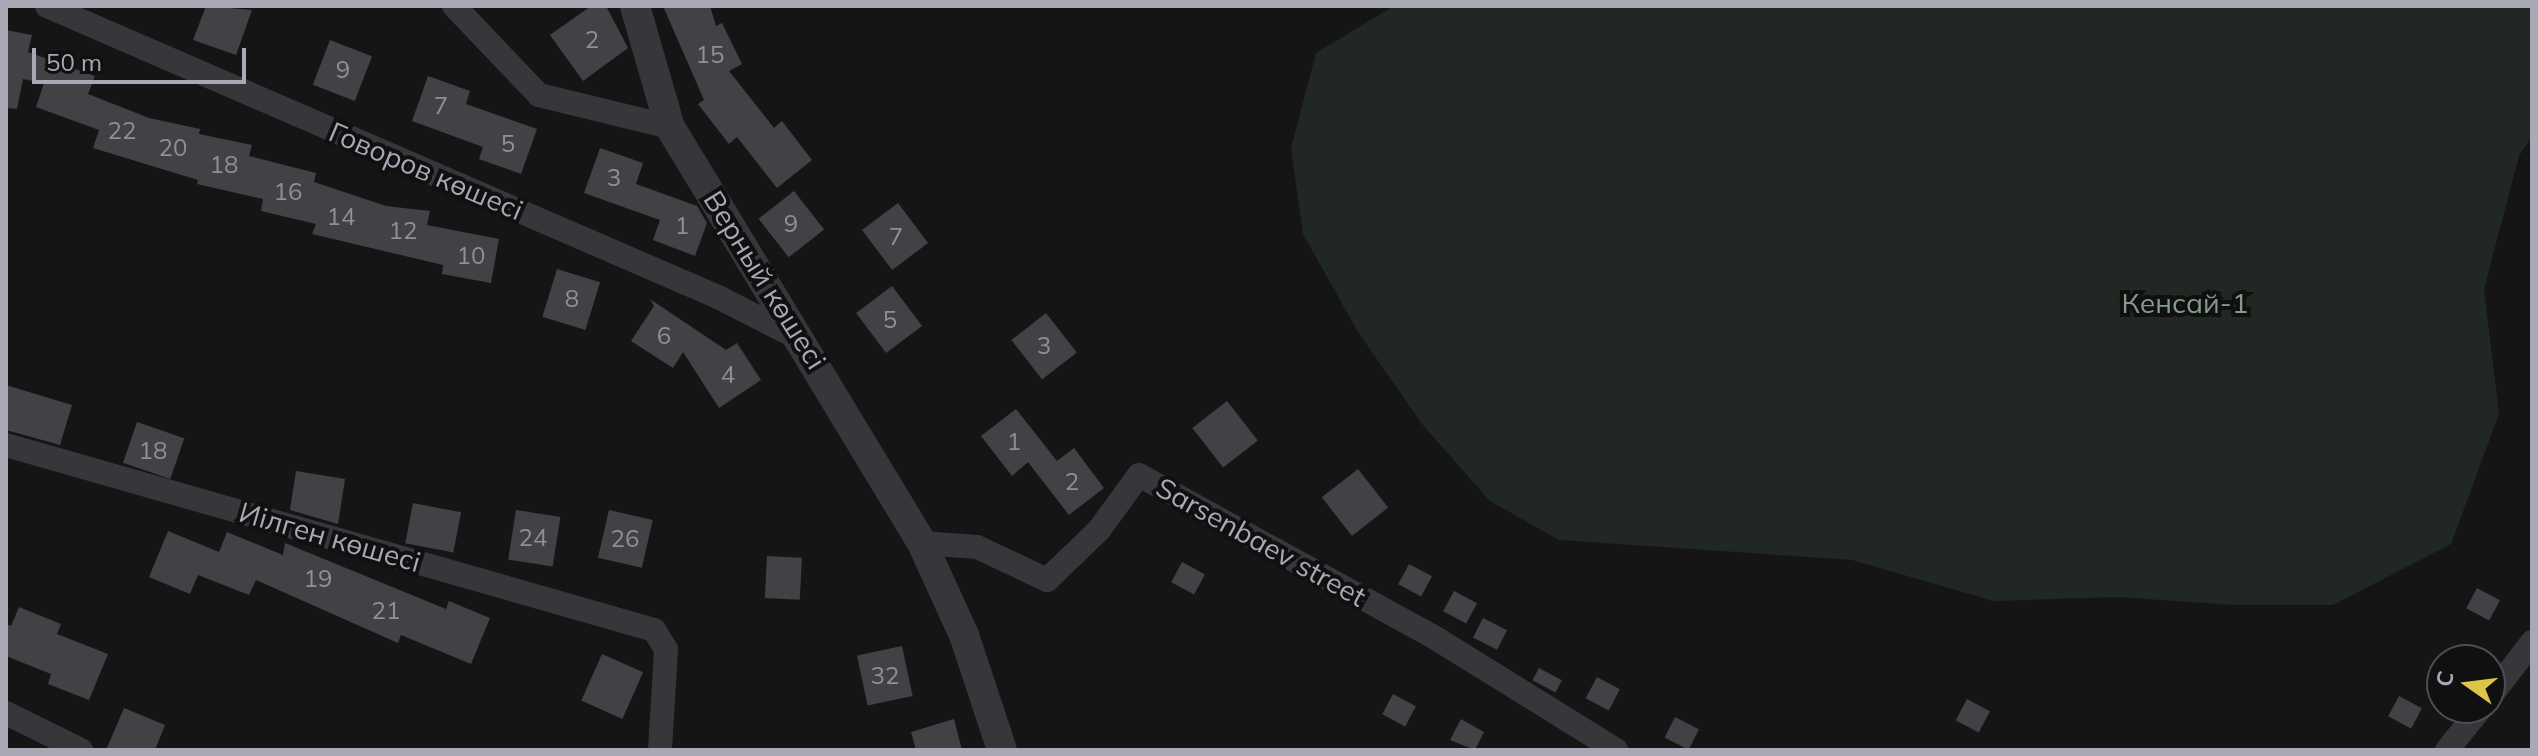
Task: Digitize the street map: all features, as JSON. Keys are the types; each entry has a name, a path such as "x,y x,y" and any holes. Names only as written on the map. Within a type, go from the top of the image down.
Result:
{"street":[{"name":"Говоров көшесі","path":"47,6 720,298 803,340"},
{"path":"454,6 539,95 670,127"},
{"name":"Верный көшесі","path":"635,6 670,127 803,340 922,543 964,635 1002,750"},
{"name":"Иілген көшесі","path":"6,445 654,630 666,649 660,750"},
{"name":"Sarsenbaev street","path":"922,543 977,547 1047,580 1099,530 1139,475 1437,639 1616,750"},
{"path":"2506,676 2532,642"},
{"path":"6,713 81,750"},
{"path":"2447,750 2468,724"}],"green space":[{"name":"Кенсай-1","path":"1394,6 2532,6 2532,136 2519,156 2484,289 2499,414 2451,544 2333,605 2234,605 2117,597 1994,601 1852,560 1559,540 1490,501 1422,424 1358,332 1303,234 1291,148 1316,53"}],"building":[{"path":"206,6 252,10 236,55 193,40"},
{"path":"591,6 606,6 628,48 583,81 550,35"},
{"path":"663,6 710,6 716,26 722,23 742,64 729,71 774,128 782,121 812,160 777,188 737,137 729,144 698,104 704,100"},
{"path":"6,30 32,35 28,52 95,76 88,94 149,118 200,129 199,134 252,145 249,156 316,173 314,182 386,206 430,211 427,225 499,239 491,283 442,274 443,265 312,234 316,224 261,211 263,199 197,184 198,180 93,148 99,130 36,107 44,83 23,79 17,109 6,108"},
{"path":"330,40 372,56 355,101 313,85"},
{"path":"428,76 470,91 466,104 537,129 521,174 479,159 483,147 412,121"},
{"path":"600,148 643,163 636,184 697,206 707,223 695,256 653,240 660,220 584,193"},
{"path":"794,191 824,230 789,257 759,219"},
{"path":"898,203 928,243 892,270 862,230"},
{"path":"557,269 600,282 585,330 542,317"},
{"path":"892,286 922,326 886,353 856,313"},
{"path":"650,299 726,350 737,343 761,380 719,408 683,352 673,368 631,341 654,306"},
{"path":"1046,313 1077,352 1042,379 1011,340"},
{"path":"6,385 72,405 60,445 6,430"},
{"path":"1227,401 1258,440 1223,467 1192,428"},
{"path":"1016,409 1057,461 1074,448 1104,488 1069,515 1028,462 1012,476 981,436"},
{"path":"137,422 184,438 170,479 123,463"},
{"path":"1358,469 1388,508 1352,536 1322,497"},
{"path":"296,471 345,479 338,524 290,510"},
{"path":"413,503 461,512 453,553 405,543"},
{"path":"516,510 560,517 553,566 508,559"},
{"path":"609,510 653,520 642,568 598,558"},
{"path":"168,531 219,552 227,532 283,555 285,543 446,609 449,601 490,618 471,664 401,635 398,643 256,580 249,595 198,575 190,594 149,577"},
{"path":"767,556 802,558 800,600 765,598"},
{"path":"1182,562 1205,574 1194,595 1171,582"},
{"path":"1409,564 1432,576 1421,597 1398,584"},
{"path":"2477,588 2500,600 2489,621 2466,608"},
{"path":"1454,591 1477,603 1466,624 1443,611"},
{"path":"19,607 61,624 57,634 108,654 89,700 48,684 51,674 6,656 6,624 11,626"},
{"path":"1483,618 1507,630 1497,650 1473,638"},
{"path":"902,646 913,696 868,705 857,656"},
{"path":"602,654 643,672 622,719 581,701"},
{"path":"1539,668 1562,680 1555,693 1532,680"},
{"path":"1597,677 1620,689 1609,710 1586,698"},
{"path":"1393,694 1416,706 1405,727 1382,714"},
{"path":"2399,696 2422,708 2411,729 2388,716"},
{"path":"1967,699 1990,711 1979,732 1956,720"},
{"path":"124,708 165,725 155,750 106,750"},
{"path":"1675,717 1699,729 1689,750 1665,737"},
{"path":"954,719 962,750 916,750 911,732"},
{"path":"1461,719 1484,732 1475,750 1450,740"}]}
